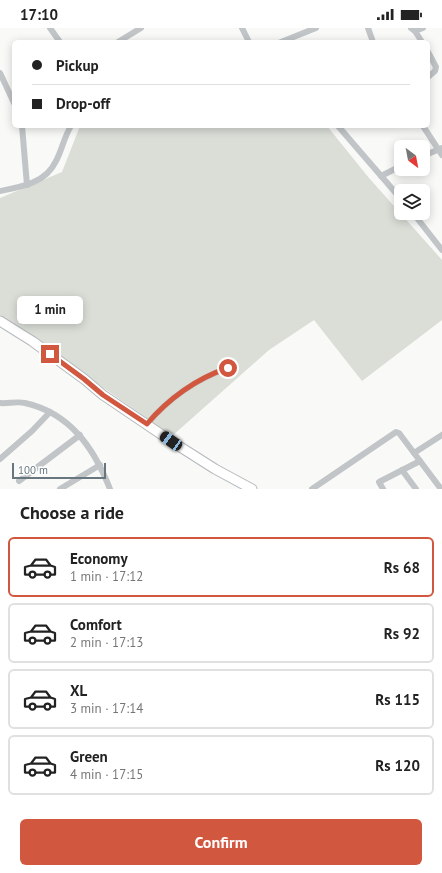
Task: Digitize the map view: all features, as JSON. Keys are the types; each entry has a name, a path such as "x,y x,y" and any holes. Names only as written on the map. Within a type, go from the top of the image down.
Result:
{"street":[{"path":"50,28 59,40"},
{"path":"121,40 141,28"},
{"path":"242,28 249,40"},
{"path":"286,40 314,28"},
{"path":"368,28 372,40"},
{"path":"421,40 413,29 423,28"},
{"path":"430,56 436,67 435,71 430,75"},
{"path":"0,73 12,99"},
{"path":"22,128 27,185"},
{"path":"0,191 27,185 43,177 54,166 70,128"},
{"path":"340,128 394,191"},
{"path":"424,128 440,149 442,156"},
{"path":"430,153 440,149"},
{"path":"381,176 394,170"},
{"path":"418,220 442,250"},
{"path":"0,321 32,340 103,395 209,465 252,489"},
{"path":"147,424 160,409 174,397 215,372 228,368"},
{"path":"0,403 22,402 42,408 64,421 80,435 100,465 110,489"},
{"path":"0,459 32,431 50,412"},
{"path":"312,489 396,432 414,452 441,489"},
{"path":"19,481 80,435"},
{"path":"414,452 442,435"},
{"path":"383,489 379,482 420,461"},
{"path":"60,489 100,465"},
{"path":"402,470 416,489"}],"shaded area":[{"path":"79,128 329,128 394,206 394,220 406,220 442,260 442,320 362,381 314,320 269,350 172,436 0,315 0,198 62,172"}],"route":[{"path":"50,354 103,395 147,424 160,409 174,397 215,372 228,368"}]}
